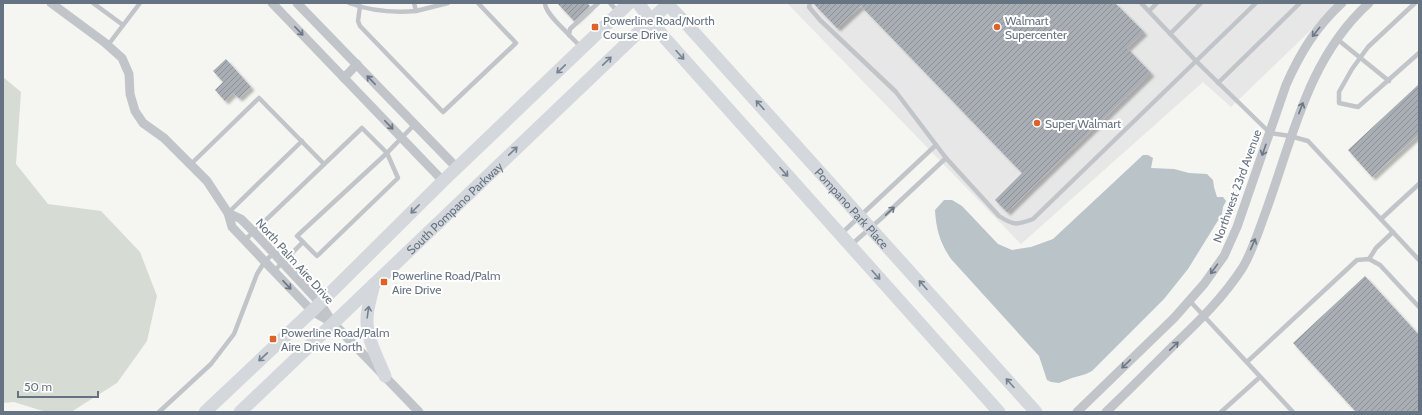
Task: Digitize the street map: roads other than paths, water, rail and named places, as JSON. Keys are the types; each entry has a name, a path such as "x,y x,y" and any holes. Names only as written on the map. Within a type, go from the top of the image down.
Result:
{"main road":[{"name":"South Pompano Parkway","path":"205,412 316,307 443,181 629,3"},
{"path":"638,3 663,36 999,412"},
{"name":"South Pompano Parkway","path":"240,412 667,3"},
{"name":"Pompano Park Place","path":"667,3 1036,412"},
{"path":"374,284 367,323 369,336 384,376"}],"street":[{"name":"North Palm Aire Drive","path":"51,3 108,45 122,58 129,74 130,94 135,111 143,123 164,138 207,181 228,212 232,227 274,271 333,322 419,412"},
{"path":"298,3 457,168"},
{"name":"Northwest 23rd Avenue","path":"1077,412 1174,318 1204,284 1224,256 1237,228 1286,85 1296,63 1309,40 1342,3"},
{"path":"1106,412 1203,316 1218,300 1243,266 1257,236 1277,181 1290,136 1322,61 1336,39 1357,14 1369,3"},
{"path":"278,5 344,78 443,181"},
{"path":"344,78 357,64"},
{"name":"North Palm Aire Drive","path":"228,212 241,219 274,253 316,307"}],"lane":[{"path":"93,3 123,25"},
{"path":"108,45 140,3"},
{"path":"349,3 379,11 397,12 416,11 448,3"},
{"path":"414,3 416,11"},
{"path":"360,6 358,21 360,26 443,112 516,43 478,3"},
{"path":"545,3 545,7 554,19 582,48"},
{"path":"569,35 570,29 598,3"},
{"path":"610,3 619,13"},
{"path":"810,3 809,7 820,20 896,92 946,158 1000,216 1010,223 1019,224 1033,219 1256,3"},
{"path":"1141,3 1196,61 1270,133 1308,141 1419,260"},
{"path":"1149,11 1157,3"},
{"path":"1170,34 1201,3"},
{"path":"1218,83 1300,3"},
{"path":"1415,3 1368,47 1338,92 1339,103 1358,107 1419,53"},
{"path":"1336,39 1389,81"},
{"path":"191,164 259,98 324,164"},
{"path":"245,240 362,128 387,153 398,178 317,256 297,236 387,153 414,125"},
{"path":"228,212 302,141"},
{"path":"840,235 936,145"},
{"path":"850,246 946,158"},
{"path":"1381,219 1419,184"},
{"path":"1369,259 1376,248 1393,232"},
{"path":"274,271 303,242"},
{"path":"159,412 210,364 234,334 258,274 274,253"},
{"path":"1247,362 1357,260 1369,259 1380,264 1419,307"},
{"path":"1190,300 1203,316 1293,412"},
{"path":"1221,412 1260,377"}],"place":[{"name":"Powerline Road/North Course Drive","path":"595,27"},
{"name":"Walmart Supercenter","path":"997,27"},
{"name":"Super Walmart","path":"1037,123"},
{"name":"Powerline Road/Palm Aire Drive","path":"384,282"},
{"name":"Powerline Road/Palm Aire Drive North","path":"273,339"}]}
